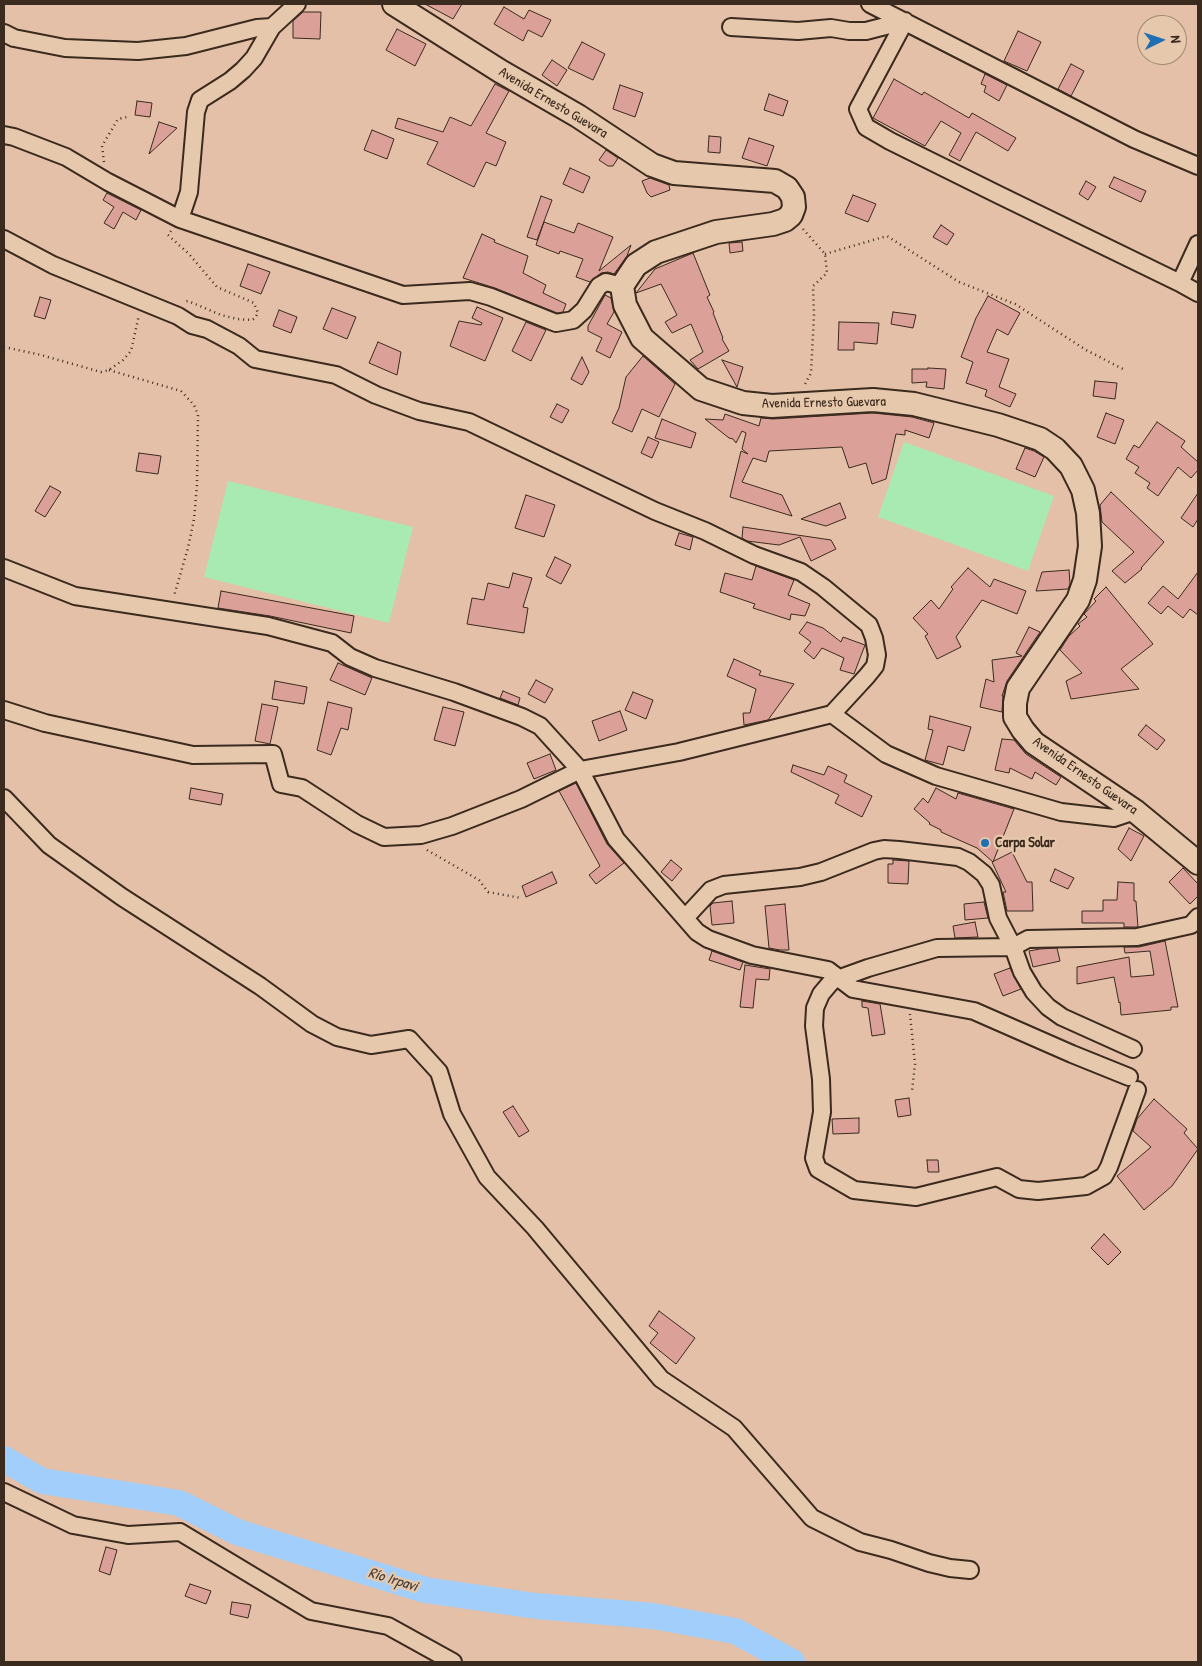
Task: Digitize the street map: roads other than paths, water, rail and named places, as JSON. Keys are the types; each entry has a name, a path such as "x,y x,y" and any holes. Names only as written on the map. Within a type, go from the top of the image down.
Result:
{"main road":[{"name":"Avenida Ernesto Guevara","path":"394,4 492,66 578,116 652,165 674,174 775,181 786,188 793,198 794,207 791,215 785,220 773,224 716,232 656,252 636,265 622,286 626,305 642,338 701,389 743,403 772,406 873,400 914,404 998,425 1040,439 1055,449 1071,466 1083,490 1088,513 1090,546 1085,580 1078,600 1018,688 1015,717 1034,743 1135,812 1198,863"}],"street":[{"path":"180,219 189,192 196,112 200,100 230,81 243,70 254,58 272,27 297,4"},
{"path":"870,4 1134,139 1198,166"},
{"path":"731,27 798,31 831,28 866,31 905,21"},
{"path":"905,21 858,109 866,127 890,141 1198,293"},
{"path":"4,33 14,38 65,48 138,51 186,46 257,28 272,27"},
{"path":"4,135 66,157 108,182 180,219 403,295 470,291 491,297 556,324 573,320 584,310 599,286 606,282 622,286"},
{"path":"4,239 53,265 178,316 192,325 207,329 239,346 255,359 336,375 376,395 419,411 469,422 630,500 705,531 754,555 801,572 823,587 868,625 874,638 877,655 875,666 862,684 832,714 679,752 580,770 521,799 452,826 421,835 384,837 357,824 302,788 281,784 274,754 193,755 45,723 4,710"},
{"path":"1180,283 1198,244"},
{"path":"4,568 75,596 268,626 332,643 350,657 375,668 454,692 522,717 540,726 580,770 616,840 697,932 708,939 752,955 828,970 840,978 853,989 974,1011 1133,1083 1109,1167 1104,1176 1086,1186 1038,1191 1019,1189 997,1177 916,1197 854,1190 818,1169 814,1158 822,1112 821,1078 814,1026 815,1008 822,994 832,981 840,978 937,948 1013,947 1028,939 1137,937 1191,925 1198,917"},
{"path":"832,714 886,754 936,776 1061,812 1114,818 1135,812"},
{"path":"4,798 49,845 122,896 260,986 312,1024 337,1037 371,1045 410,1039 438,1072 452,1114 487,1177 535,1228 661,1379 734,1428 812,1518 860,1542 936,1565 970,1570"},
{"path":"685,918 711,890 724,885 800,877 821,872 874,851 884,849 899,850 958,857 969,862 984,874 991,885 998,918 1013,947 1026,979 1034,992 1048,1007 1062,1017 1133,1049"},
{"path":"4,1492 73,1525 128,1535 180,1532 311,1611 388,1626 453,1662"}],"waterway":[{"name":"Río Irpavi","path":"4,1459 42,1481 179,1503 237,1532 425,1590 536,1606 653,1616 735,1631 792,1662"}],"place":[{"name":"Carpa Solar","path":"985,843"}]}
